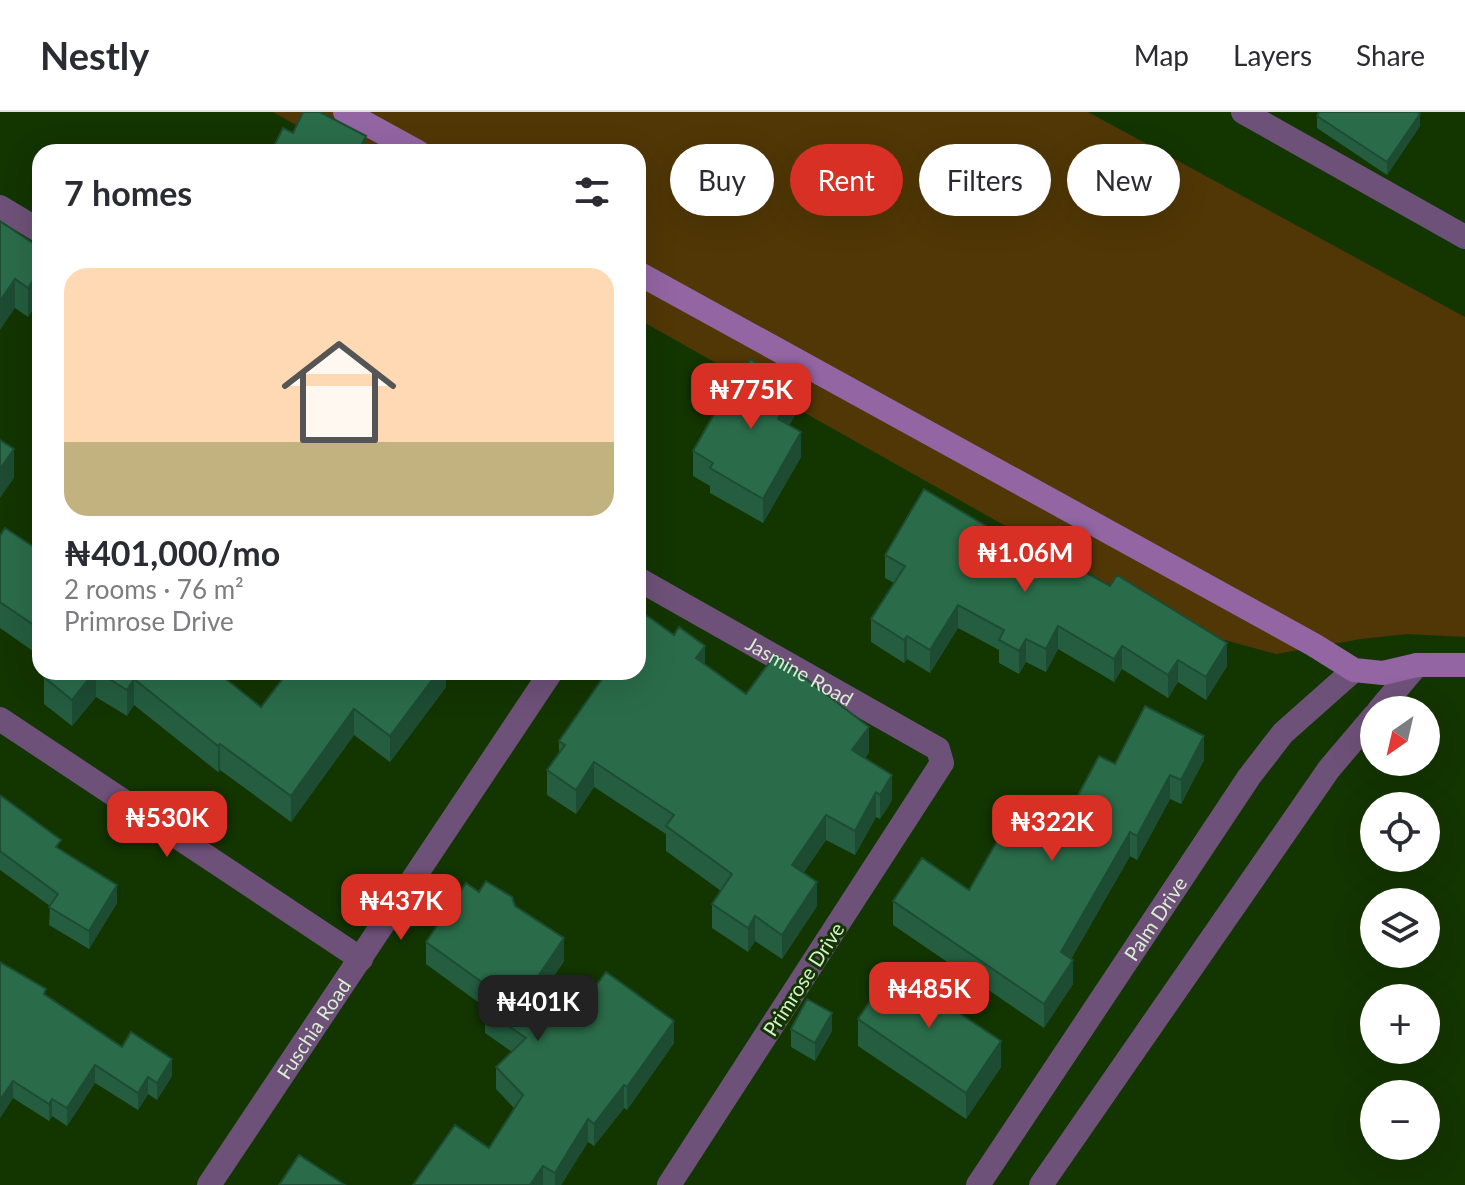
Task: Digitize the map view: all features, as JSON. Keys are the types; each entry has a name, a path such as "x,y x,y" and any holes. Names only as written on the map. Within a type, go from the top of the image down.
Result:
{"street":[{"path":"345,112 403,144"},
{"path":"1243,112 1465,237"},
{"path":"0,207 32,226"},
{"path":"646,277 1314,645 1354,670 1383,673 1417,665 1465,665"},
{"name":"Jasmine Road","path":"646,584 938,749 942,763 937,773"},
{"path":"1391,696 1417,665"},
{"name":"Palm Drive","path":"978,1185 1249,777 1283,733 1354,670"},
{"name":"Fuschia Road","path":"209,1185 546,680"},
{"path":"0,719 361,959"},
{"path":"1041,1185 1329,769 1360,732"},
{"name":"Primrose Drive","path":"669,1185 937,773"}],"shaded area":[{"path":"273,112 1088,112 1147,144 1067,144 1067,216 1180,216 1180,162 1465,317 1465,637 1407,634 1276,654 1192,631 646,324 646,144 330,144"}],"building":[{"path":"303,112 320,112 366,136 362,144 275,144 283,128 293,133"},
{"path":"1319,112 1420,114 1387,162 1317,116"},
{"path":"0,221 32,243 32,282 28,288 15,279 0,301"},
{"path":"750,359 797,387 778,419 801,432 763,499 710,468 713,463 693,451"},
{"path":"0,440 14,449 0,469"},
{"path":"924,489 1018,545 1022,538 1110,586 1117,575 1227,643 1206,677 1178,660 1168,675 1122,646 1114,659 1058,626 1046,649 1026,639 1019,651 999,640 1004,630 958,605 930,650 907,636 904,640 871,619 905,566 885,555"},
{"path":"5,528 32,546 32,624 0,602 0,536"},
{"path":"646,615 674,635 679,627 705,646 696,658 746,694 775,655 869,727 852,750 892,775 880,795 876,792 855,831 826,815 792,865 817,882 782,935 755,916 748,928 712,904 732,874 666,826 674,815 594,762 576,790 547,770 565,745 559,741 601,680 646,680"},
{"path":"48,680 88,680 72,700"},
{"path":"111,680 133,680 127,690"},
{"path":"135,680 227,680 261,707 282,680 432,680 390,736 354,709 291,796 220,744 218,746"},
{"path":"1145,706 1204,736 1181,780 1170,775 1137,836 1130,832 1061,952 1073,960 1044,1004 893,901 922,858 969,890 1019,803 1061,827 1099,756 1115,764"},
{"path":"0,795 61,840 56,847 117,885 89,931 49,907 58,894 0,851"},
{"path":"486,881 512,897 515,906 564,938 539,975 582,1005 606,972 674,1021 627,1087 624,1085 594,1124 588,1119 555,1173 543,1166 530,1185 413,1185 455,1125 489,1148 523,1095 496,1067 526,1038 485,1010 497,993 426,942 466,883 479,892"},
{"path":"0,962 46,989 44,994 122,1047 131,1032 172,1059 157,1083 148,1077 138,1093 95,1065 67,1108 52,1099 49,1104 13,1081 0,1100"},
{"path":"892,968 1001,1041 966,1093 858,1019"},
{"path":"807,999 832,1013 815,1043 791,1029"},
{"path":"299,1155 345,1185 279,1185"}]}
